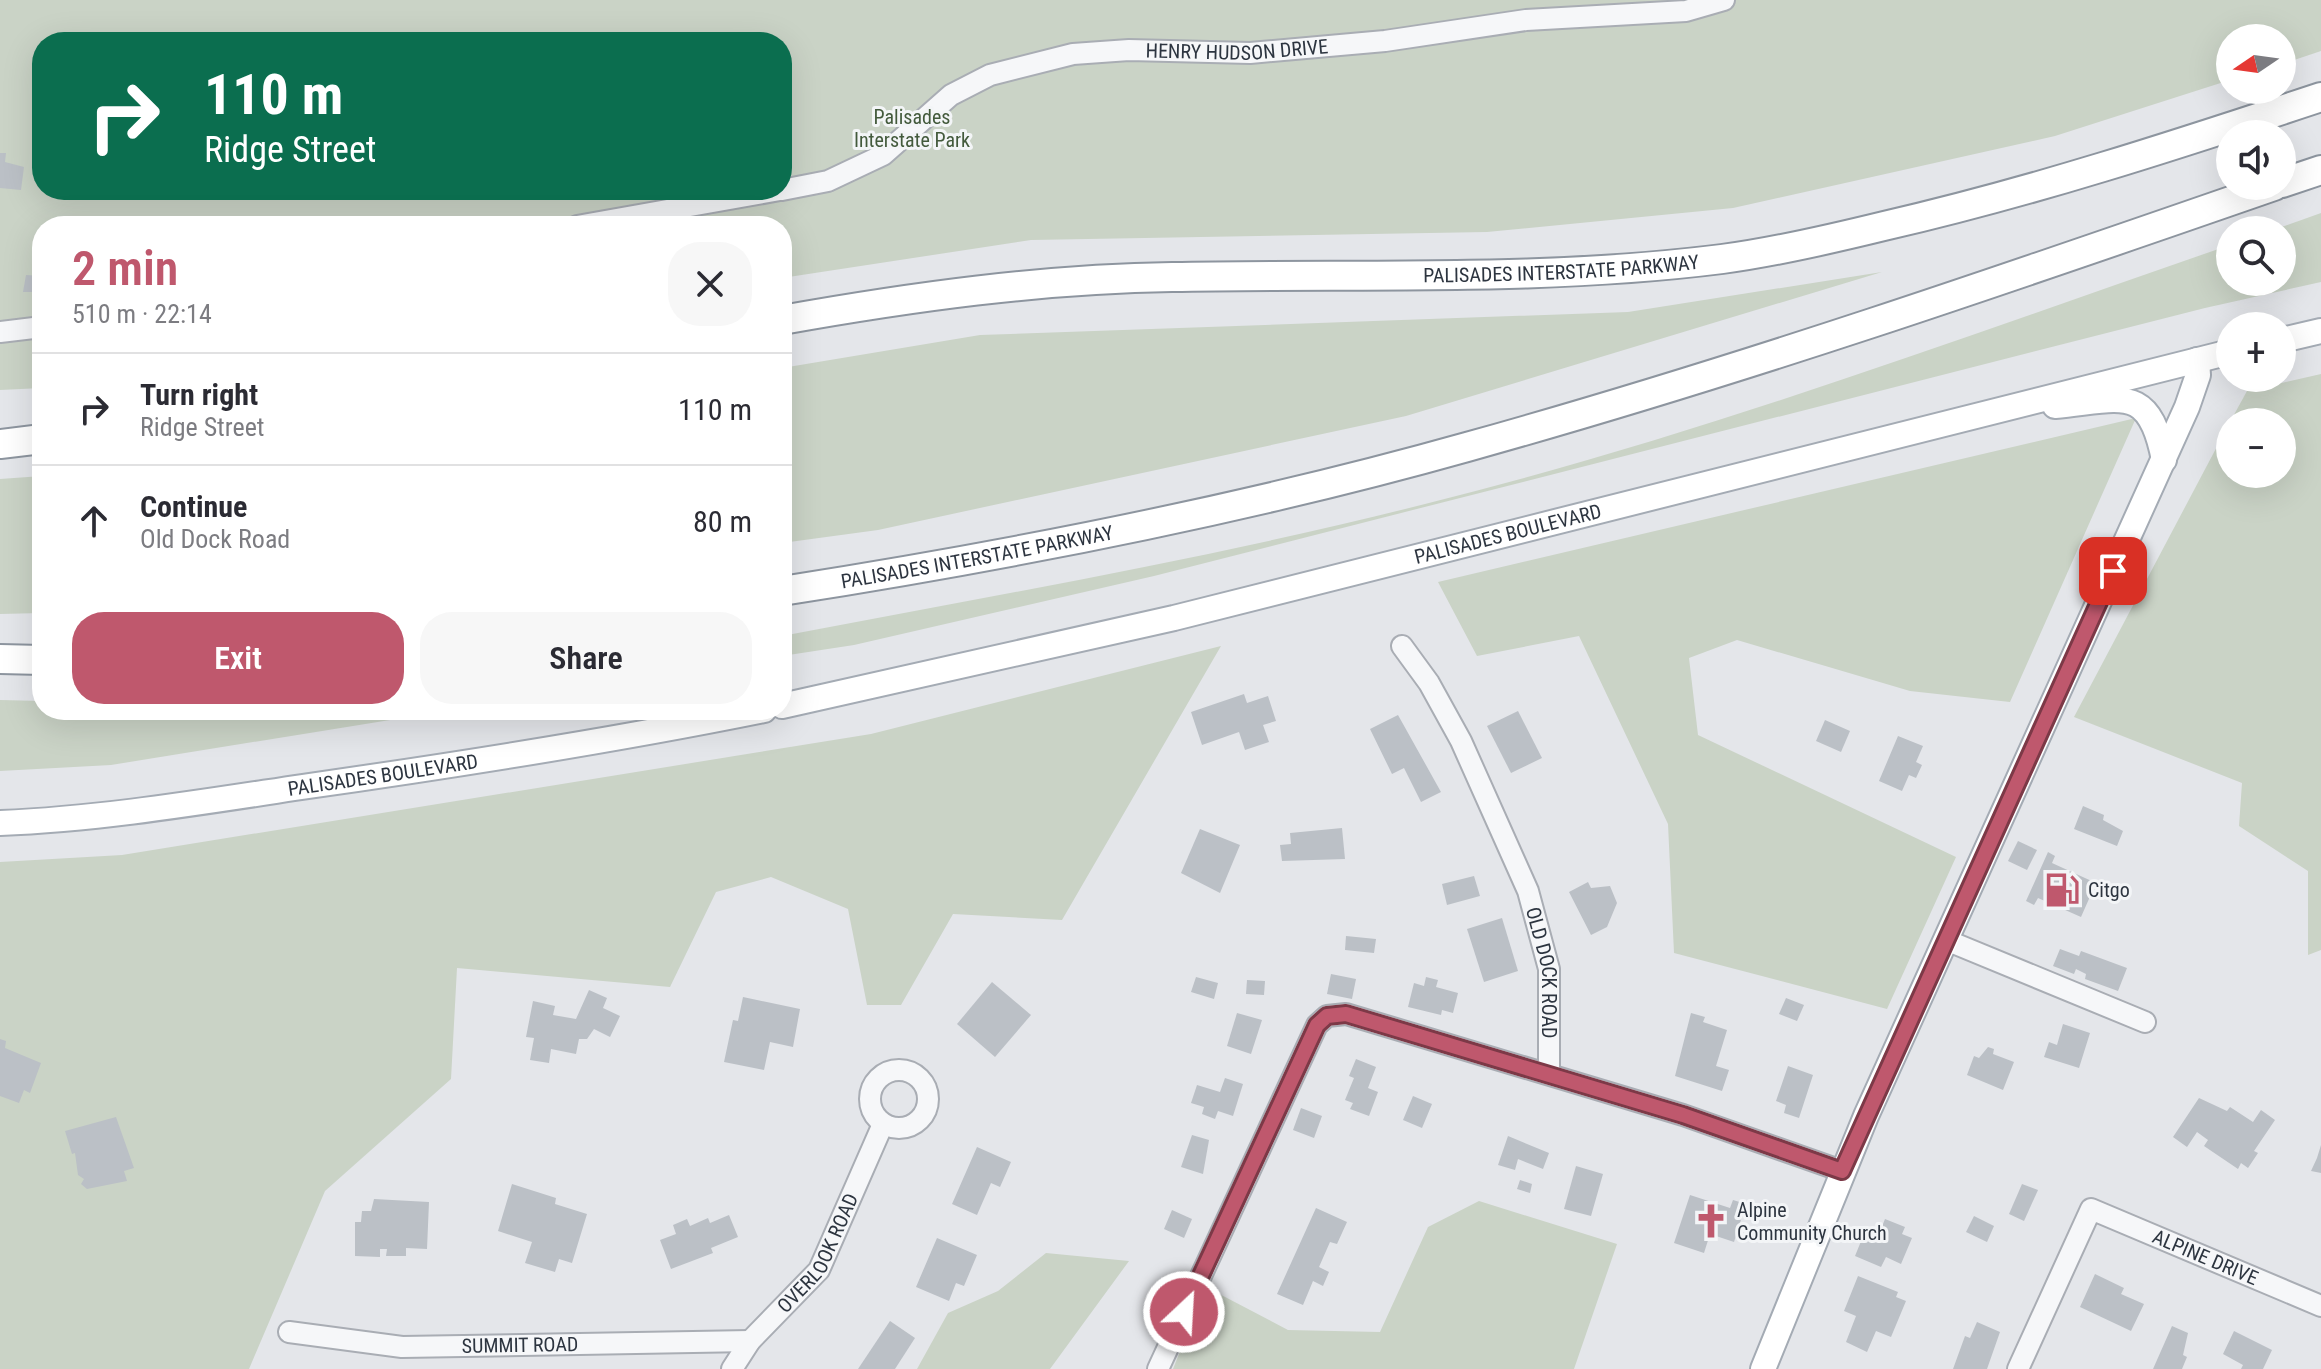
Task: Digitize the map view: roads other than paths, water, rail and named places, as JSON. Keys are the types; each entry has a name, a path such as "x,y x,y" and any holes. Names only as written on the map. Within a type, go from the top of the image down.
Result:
{"highway":[{"name":"PALISADES INTERSTATE PARKWAY","path":"792,319 1010,287 1168,277 1540,272 1722,259 1823,240 2014,194 2135,159 2321,97"},
{"path":"2296,178 2321,170"},
{"name":"PALISADES INTERSTATE PARKWAY","path":"792,589 1031,548 1261,500 1464,448 1844,335 2234,200"},
{"path":"0,444 32,440"},
{"path":"0,659 32,660"}],"main road":[{"path":"2296,337 2321,331"},
{"name":"PALISADES BOULEVARD","path":"792,704 1174,618 1981,412 2216,355"},
{"path":"1763,1369 1842,1171 2164,460 2194,390 2197,360"},
{"path":"1981,412 2130,402 2150,413 2158,429 2164,460"},
{"name":"PALISADES BOULEVARD","path":"0,823 111,813 362,779 711,720"}],"street":[{"name":"HENRY HUDSON DRIVE","path":"792,188 828,181 883,155 951,95 990,75 1073,54 1129,50 1250,53 1409,38 1526,20 1686,11 1724,0"},
{"name":"HENRY HUDSON DRIVE","path":"634,216 724,200"},
{"path":"0,332 32,328"},
{"name":"OLD DOCK ROAD","path":"1402,646 1456,731 1528,891 1549,969 1549,1073"},
{"path":"1946,940 2145,1022"},
{"path":"1158,1369 1317,1025 1327,1016 1346,1014 1549,1073 1842,1171"},
{"name":"OVERLOOK ROAD","path":"732,1369 750,1341 819,1270 883,1124"},
{"name":"ALPINE DRIVE","path":"2018,1369 2091,1209 2321,1306"},
{"name":"SUMMIT ROAD","path":"289,1332 402,1347 750,1341"}],"place":[{"name":"Citgo","path":"2062,890"},
{"name":"Alpine Community Church","path":"1711,1221"}],"park label":[{"name":"Palisades Interstate Park","path":"912,128"}]}
